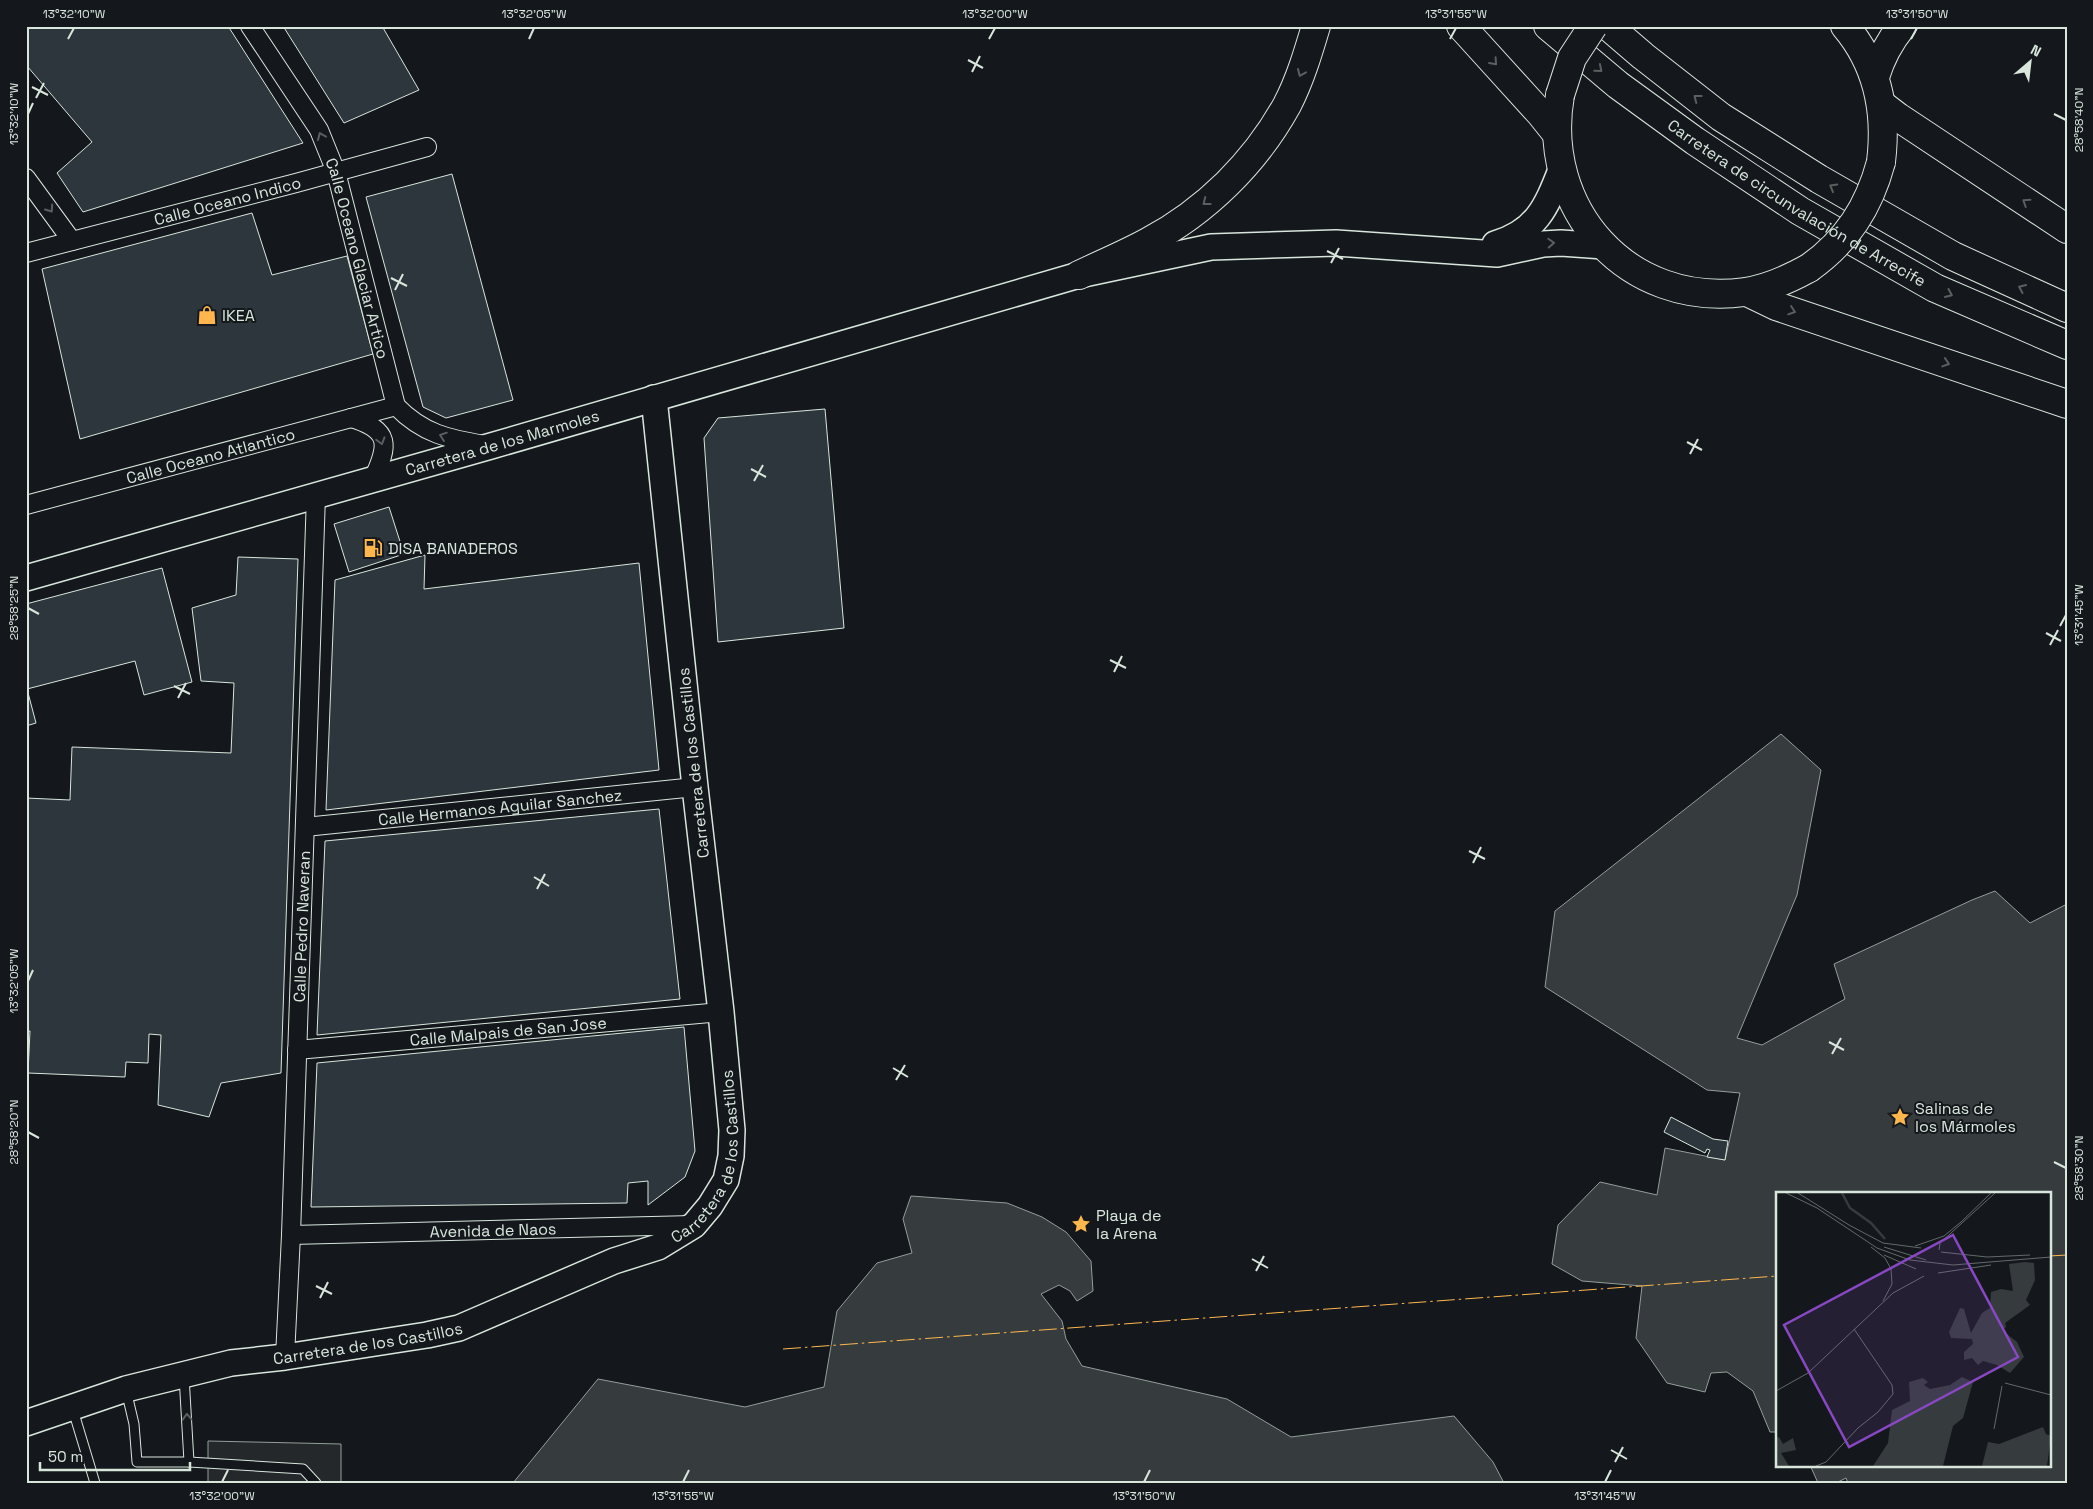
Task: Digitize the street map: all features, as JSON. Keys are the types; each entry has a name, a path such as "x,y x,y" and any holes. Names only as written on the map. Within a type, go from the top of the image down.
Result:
{"main road":[{"path":"1079,275 1149,242 1189,216 1220,191 1248,162 1288,104 1304,65 1316,26"},
{"path":"1461,26 1556,133"},
{"name":"Carretera de circunvalación de Arrecife","path":"1548,26 1618,85 1800,211 1935,288 2067,345"},
{"path":"1593,26 1572,58 1560,95 1556,133 1561,170 1570,198 1585,223 1604,246 1633,269 1660,282 1703,293 1725,294 1747,292 1776,284 1809,268 1838,244 1861,214 1870,198 1881,162 1883,143 1881,104 1875,77 1865,56 1845,26"},
{"name":"Carretera de circunvalación de Arrecife","path":"1608,26 1721,117 1819,179 1953,256 2067,308"},
{"path":"1875,77 1880,58 1902,26"},
{"path":"1881,104 2067,229"},
{"path":"1468,252 1512,239 1531,226 1543,212 1561,170"},
{"name":"Carretera de los Marmoles","path":"26,578 491,446 1079,275 1211,247 1336,243 1497,254 1552,243 1604,246"},
{"path":"1747,292 1776,306 2067,404"},
{"name":"Carretera de los Castillos","path":"26,1423 126,1389 231,1363 285,1357 428,1335 459,1328 614,1261 658,1247 694,1225 710,1206 726,1180 731,1156 732,1130 721,1012 654,398"}],"street":[{"name":"Calle Oceano Glaciar Artico","path":"250,26 319,130 336,172 396,406"},
{"name":"Calle Oceano Indico","path":"26,253 427,147"},
{"path":"26,178 72,241"},
{"path":"396,406 405,416 427,430 450,439 491,446"},
{"name":"Calle Oceano Atlantico","path":"26,505 396,406"},
{"path":"351,418 369,424 377,429 381,435 384,448 382,459 373,479"},
{"name":"Calle Pedro Naveran","path":"285,1357 292,1235 316,495"},
{"name":"Calle Hermanos Aguilar Sanchez","path":"305,827 695,787"},
{"name":"Calle Malpais de San Jose","path":"297,1050 721,1012"},
{"name":"Avenida de Naos","path":"292,1235 694,1225"}],"lane":[{"path":"184,1374 189,1462"},
{"path":"126,1389 134,1424 137,1462 189,1462 303,1469 316,1483"},
{"path":"72,1407 95,1483"}],"shaded area":[{"name":"Salinas de los Mármoles","path":"1781,734 1821,770 1797,895 1737,1038 1762,1045 1845,999 1834,964 1972,900 1995,891 2030,923 2067,904 2067,1483 1848,1483 1846,1478 1836,1483 1818,1483 1810,1466 2050,1466 2050,1192 1776,1192 1776,1432 1770,1432 1753,1391 1727,1372 1711,1373 1705,1392 1667,1383 1636,1338 1642,1286 1582,1281 1552,1264 1558,1225 1600,1182 1657,1195 1665,1148 1725,1160 1740,1093 1707,1090 1545,987 1555,911"},
{"path":"911,1196 1007,1203 1042,1217 1066,1232 1091,1261 1093,1291 1077,1301 1070,1291 1059,1285 1041,1294 1062,1321 1066,1339 1082,1366 1227,1399 1291,1437 1454,1416 1493,1462 1504,1483 513,1483 598,1379 745,1407 824,1387 837,1311 877,1263 912,1253 903,1219"},
{"path":"208,1441 341,1444 341,1483 208,1483"}],"building":[{"path":"26,26 228,26 303,143 83,212 57,173 92,142 26,67"},
{"path":"283,26 382,26 419,90 344,123"},
{"path":"452,174 513,400 446,418 423,407 366,197"},
{"name":"IKEA","path":"252,213 272,275 347,256 373,354 80,439 42,269"},
{"path":"825,409 844,628 718,642 704,438 718,418"},
{"path":"389,507 404,554 349,572 334,524"},
{"path":"425,555 424,589 639,563 659,770 326,810 335,580"},
{"path":"238,557 298,559 281,1073 221,1083 209,1117 158,1105 161,1035 149,1034 148,1063 126,1062 125,1077 28,1073 30,1031 26,1031 26,798 70,800 72,747 231,753 234,683 201,681 192,608 236,595"},
{"path":"162,568 192,682 144,695 135,661 27,689 36,723 26,726 26,604"},
{"path":"659,809 680,999 317,1035 325,841"},
{"path":"684,1027 695,1151 685,1177 648,1205 648,1181 628,1183 627,1203 311,1207 317,1063"},
{"path":"1671,1117 1713,1139 1728,1141 1725,1160 1707,1157 1710,1150 1707,1149 1705,1153 1664,1132"}],"power":[{"path":"2050,1256 2067,1255"},
{"path":"783,1349 1776,1276"}],"place":[{"name":"IKEA","path":"207,315"},
{"name":"DISA BANADEROS","path":"373,548"},
{"name":"Salinas de los Mármoles","path":"1900,1117"},
{"name":"Playa de la Arena","path":"1081,1224"}]}
